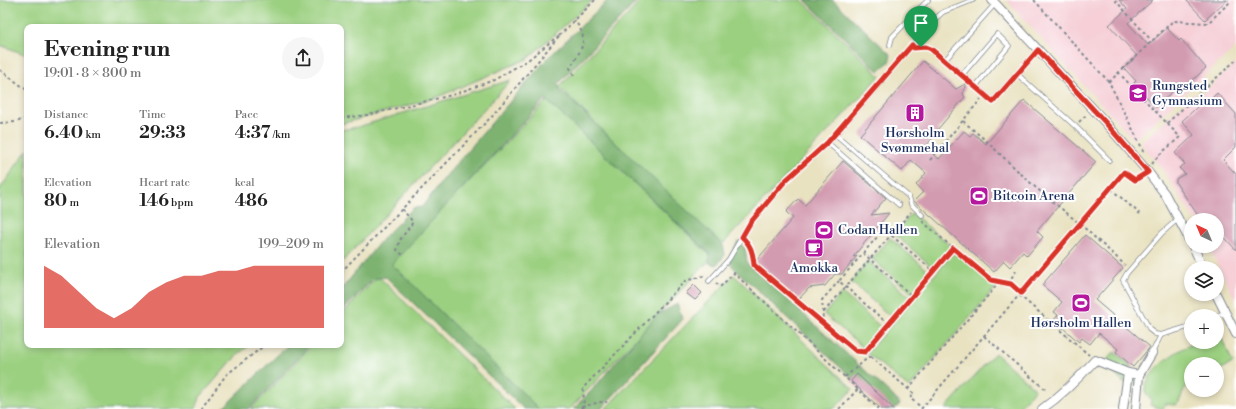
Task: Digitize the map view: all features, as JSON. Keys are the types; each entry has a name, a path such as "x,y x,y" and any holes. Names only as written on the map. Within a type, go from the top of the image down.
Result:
{"street":[{"path":"993,2 1093,109 1148,172 1165,194 1184,228"},
{"path":"1220,301 1236,334"},
{"path":"1136,409 1139,375 1152,353"},
{"path":"1042,409 1075,382 1095,360 1128,373 1139,375"},
{"path":"1123,409 1128,373"}],"lane":[{"path":"890,45 892,37 928,0"},
{"path":"710,280 729,259 750,223 786,180 828,142 934,20 943,12 963,2 973,0"},
{"path":"993,2 945,60 993,102 1038,50"},
{"path":"962,75 997,34 1010,46 975,87"},
{"path":"1017,74 1075,126 1109,160"},
{"path":"835,134 909,197 911,204 922,215"},
{"path":"828,142 899,204"},
{"path":"1179,218 1162,233 1123,280 1150,330 1155,334 1161,335 1184,328"},
{"path":"1152,353 1161,335"}],"path":[{"path":"344,269 491,116 559,36 594,0"},
{"path":"1034,0 1109,82 1143,150 1136,158"},
{"path":"1115,0 1151,40"},
{"path":"1109,82 1173,20 1208,23 1230,2 1228,0"},
{"path":"574,20 582,29 584,43 570,68 574,75"},
{"path":"344,118 368,115 452,95 487,82 528,60 559,36"},
{"path":"912,45 914,48 926,47 931,49 945,60"},
{"path":"1167,123 1236,60"},
{"path":"0,70 24,88"},
{"path":"1118,72 1180,137 1158,156"},
{"path":"930,160 985,95"},
{"path":"1075,126 1093,109"},
{"path":"0,123 16,122 24,119"},
{"path":"963,121 1130,270"},
{"path":"742,237 747,242 753,253 754,265 822,324 856,351 865,352 870,356 914,394 910,398 922,409 1124,172 1135,180 1148,172"},
{"path":"1110,188 1140,214"},
{"path":"823,313 911,212 907,208"},
{"path":"402,209 413,222 400,240 397,250 404,256"},
{"path":"908,389 997,285 917,217"},
{"path":"822,324 822,300 884,229 933,271"},
{"path":"865,352 953,248"},
{"path":"863,253 912,296"},
{"path":"1008,283 1016,271"},
{"path":"710,280 720,287 734,273 879,409"},
{"path":"581,408 584,401 583,388 685,281 715,275"},
{"path":"991,280 1011,284 1020,294 1095,360"},
{"path":"839,281 888,324"},
{"path":"984,336 1046,390"},
{"path":"201,409 226,375 261,348"},
{"path":"845,377 870,356"},
{"path":"839,409 858,389"},
{"path":"581,408 600,402 607,402"}],"shaded area":[{"name":"Rungsted Gymnasium","path":"1006,0 1236,0 1236,47 1134,140"},
{"path":"1236,63 1236,301 1224,277 1224,261 1216,261 1212,253 1224,253 1224,213 1191,213 1163,170 1140,143 1194,94 1200,96"}],"green space":[{"path":"0,0 593,0 527,59 435,98 344,123 344,24 24,24 24,54 0,45"},
{"path":"608,0 638,0 558,84 560,90 723,245 725,255 717,265 709,263 710,254 545,99 392,264 539,409 524,409 386,277 373,279 344,309 344,286 384,237 413,208 422,207 446,176 545,61"},
{"path":"642,0 802,0 880,76 720,247 559,87"},
{"path":"805,0 833,0 891,55 889,62 878,71"},
{"path":"511,80 344,260 344,129 358,127"},
{"path":"547,100 712,257 570,409 530,409 388,266"},
{"path":"24,154 24,348 246,348 238,354 200,397 196,409 0,409 0,189"},
{"path":"912,213 953,248 935,269 894,234"},
{"path":"890,238 931,273 913,294 872,259"},
{"path":"738,241 745,248 747,263 891,394 900,404 894,409 885,409 728,262"},
{"path":"956,250 997,286 909,388 867,353"},
{"path":"868,261 910,297 892,318 851,282"},
{"path":"734,275 853,389 834,409 605,409"},
{"path":"378,276 515,409 251,409 309,348 344,348 344,312"},
{"path":"842,293 883,329 865,349 824,314"},
{"path":"677,304 683,319 601,409 573,409 592,390 657,315"},
{"path":"1224,344 1233,363 1224,368 1224,357 1184,357 1184,390 1179,402 1176,405 1165,404 1163,409 1150,405 1151,400 1145,391 1147,382 1158,367 1184,349 1224,349"},
{"path":"285,348 307,348 249,409 222,409"},
{"path":"1114,352 1131,366 1126,372 1130,371 1142,384 1122,382 1124,375 1120,379 1103,364"},
{"path":"995,353 1035,389 1018,409 945,409"}],"building":[{"path":"1119,0 1153,0 1128,23 1148,45 1167,28 1179,41 1181,39 1206,68 1185,87 1182,83 1156,107 1134,83 1136,81 1124,68 1137,56 1109,25 1127,9"},
{"path":"1186,0 1227,0 1205,20"},
{"path":"923,61 956,89 967,83 963,94 965,97 937,130 939,131 925,147 939,159 964,131 970,136 973,133 986,144 1024,100 1096,162 1037,231 1043,237 1027,256 1023,252 1010,267 1004,261 994,272 914,201 923,192 916,185 926,173 911,160 902,171 860,135"},
{"path":"1217,93 1236,114 1236,147 1223,160 1236,174 1236,250 1224,237 1224,213 1196,213 1176,183 1177,178 1185,174 1179,168 1185,164 1175,153 1194,135 1182,121 1207,98 1209,101"},
{"name":"Codan Hallen","path":"843,161 886,198 871,215 889,213 853,257 857,256 842,274 835,274 825,286 809,288 798,300 755,262 793,218 786,212 798,199 805,205"},
{"name":"Hørsholm Hallen","path":"1085,235 1123,268 1095,300 1150,347 1133,367 1116,352 1118,349 1099,333 1090,344 1082,338 1079,342 1054,320 1058,315 1054,312 1062,302 1042,285"},
{"path":"694,285 702,293 695,300 686,293"},
{"path":"857,374 894,409 881,409 851,381"}],"place":[{"name":"Rungsted Gymnasium","path":"1138,93"},
{"name":"Hørsholm Svømmehal","path":"915,113"},
{"name":"Bitcoin Arena","path":"979,196"},
{"name":"Codan Hallen","path":"824,230"},
{"name":"Amokka","path":"814,248"},
{"name":"Hørsholm Hallen","path":"1081,303"}],"route":[{"path":"912,45 914,48 921,47 931,49 993,102 1038,50 1105,122 1148,172 1135,180 1124,172 1021,293 1011,284 991,280 953,248 865,352 856,351 822,324 754,265 753,253 747,242 742,237 750,223 786,180 828,142 912,45"}]}
